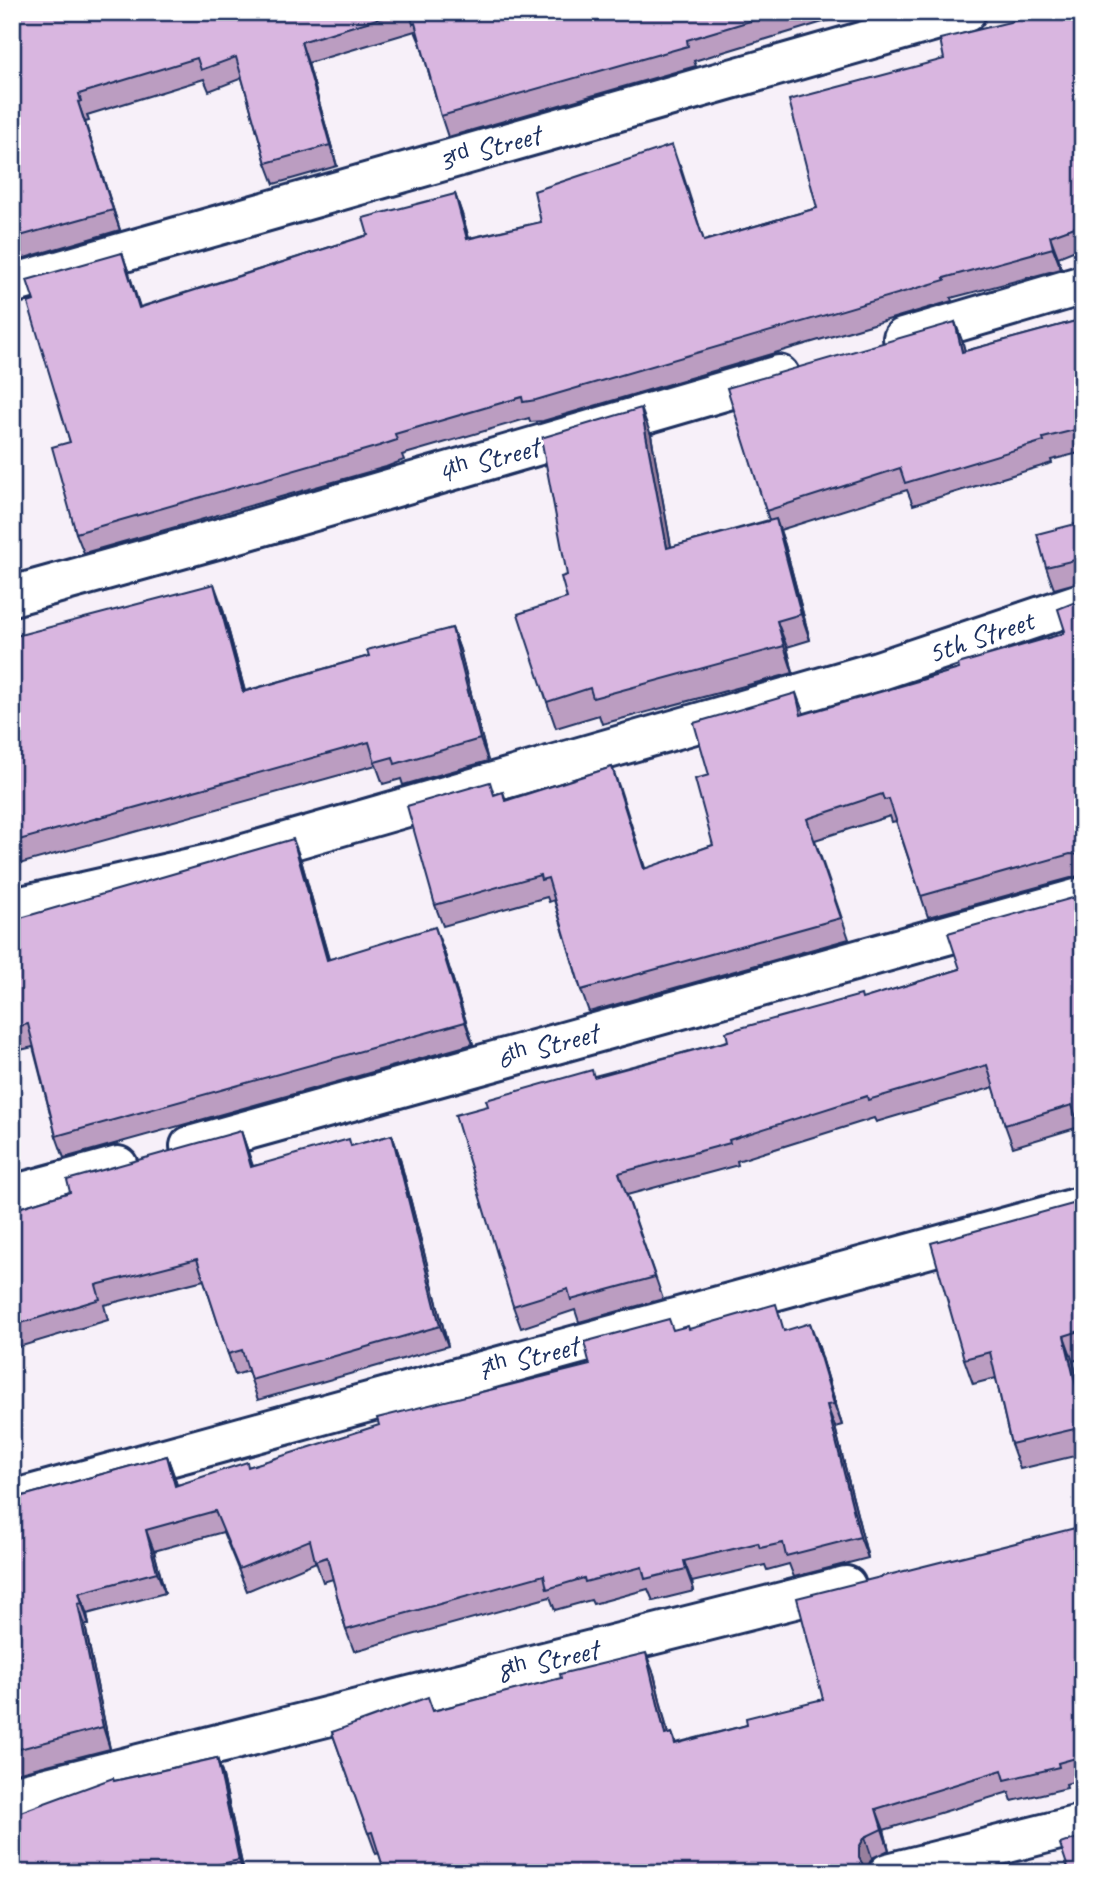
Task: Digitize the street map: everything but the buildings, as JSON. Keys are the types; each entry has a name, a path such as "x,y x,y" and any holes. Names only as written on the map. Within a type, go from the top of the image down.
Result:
{"street":[{"name":"3ʳᵈ Street","path":"12,284 966,12"},
{"path":"869,348 1083,285"},
{"name":"4ᵗʰ Street","path":"12,596 242,532 816,363"},
{"name":"5th Street","path":"12,908 213,863 878,671 1083,602"},
{"name":"6ᵗʰ Street","path":"12,1195 1083,897"},
{"name":"7ᵗʰ Street","path":"12,1500 1083,1206"},
{"name":"8ᵗʰ Street","path":"12,1796 880,1578"},
{"path":"888,1873 1083,1824"}]}
